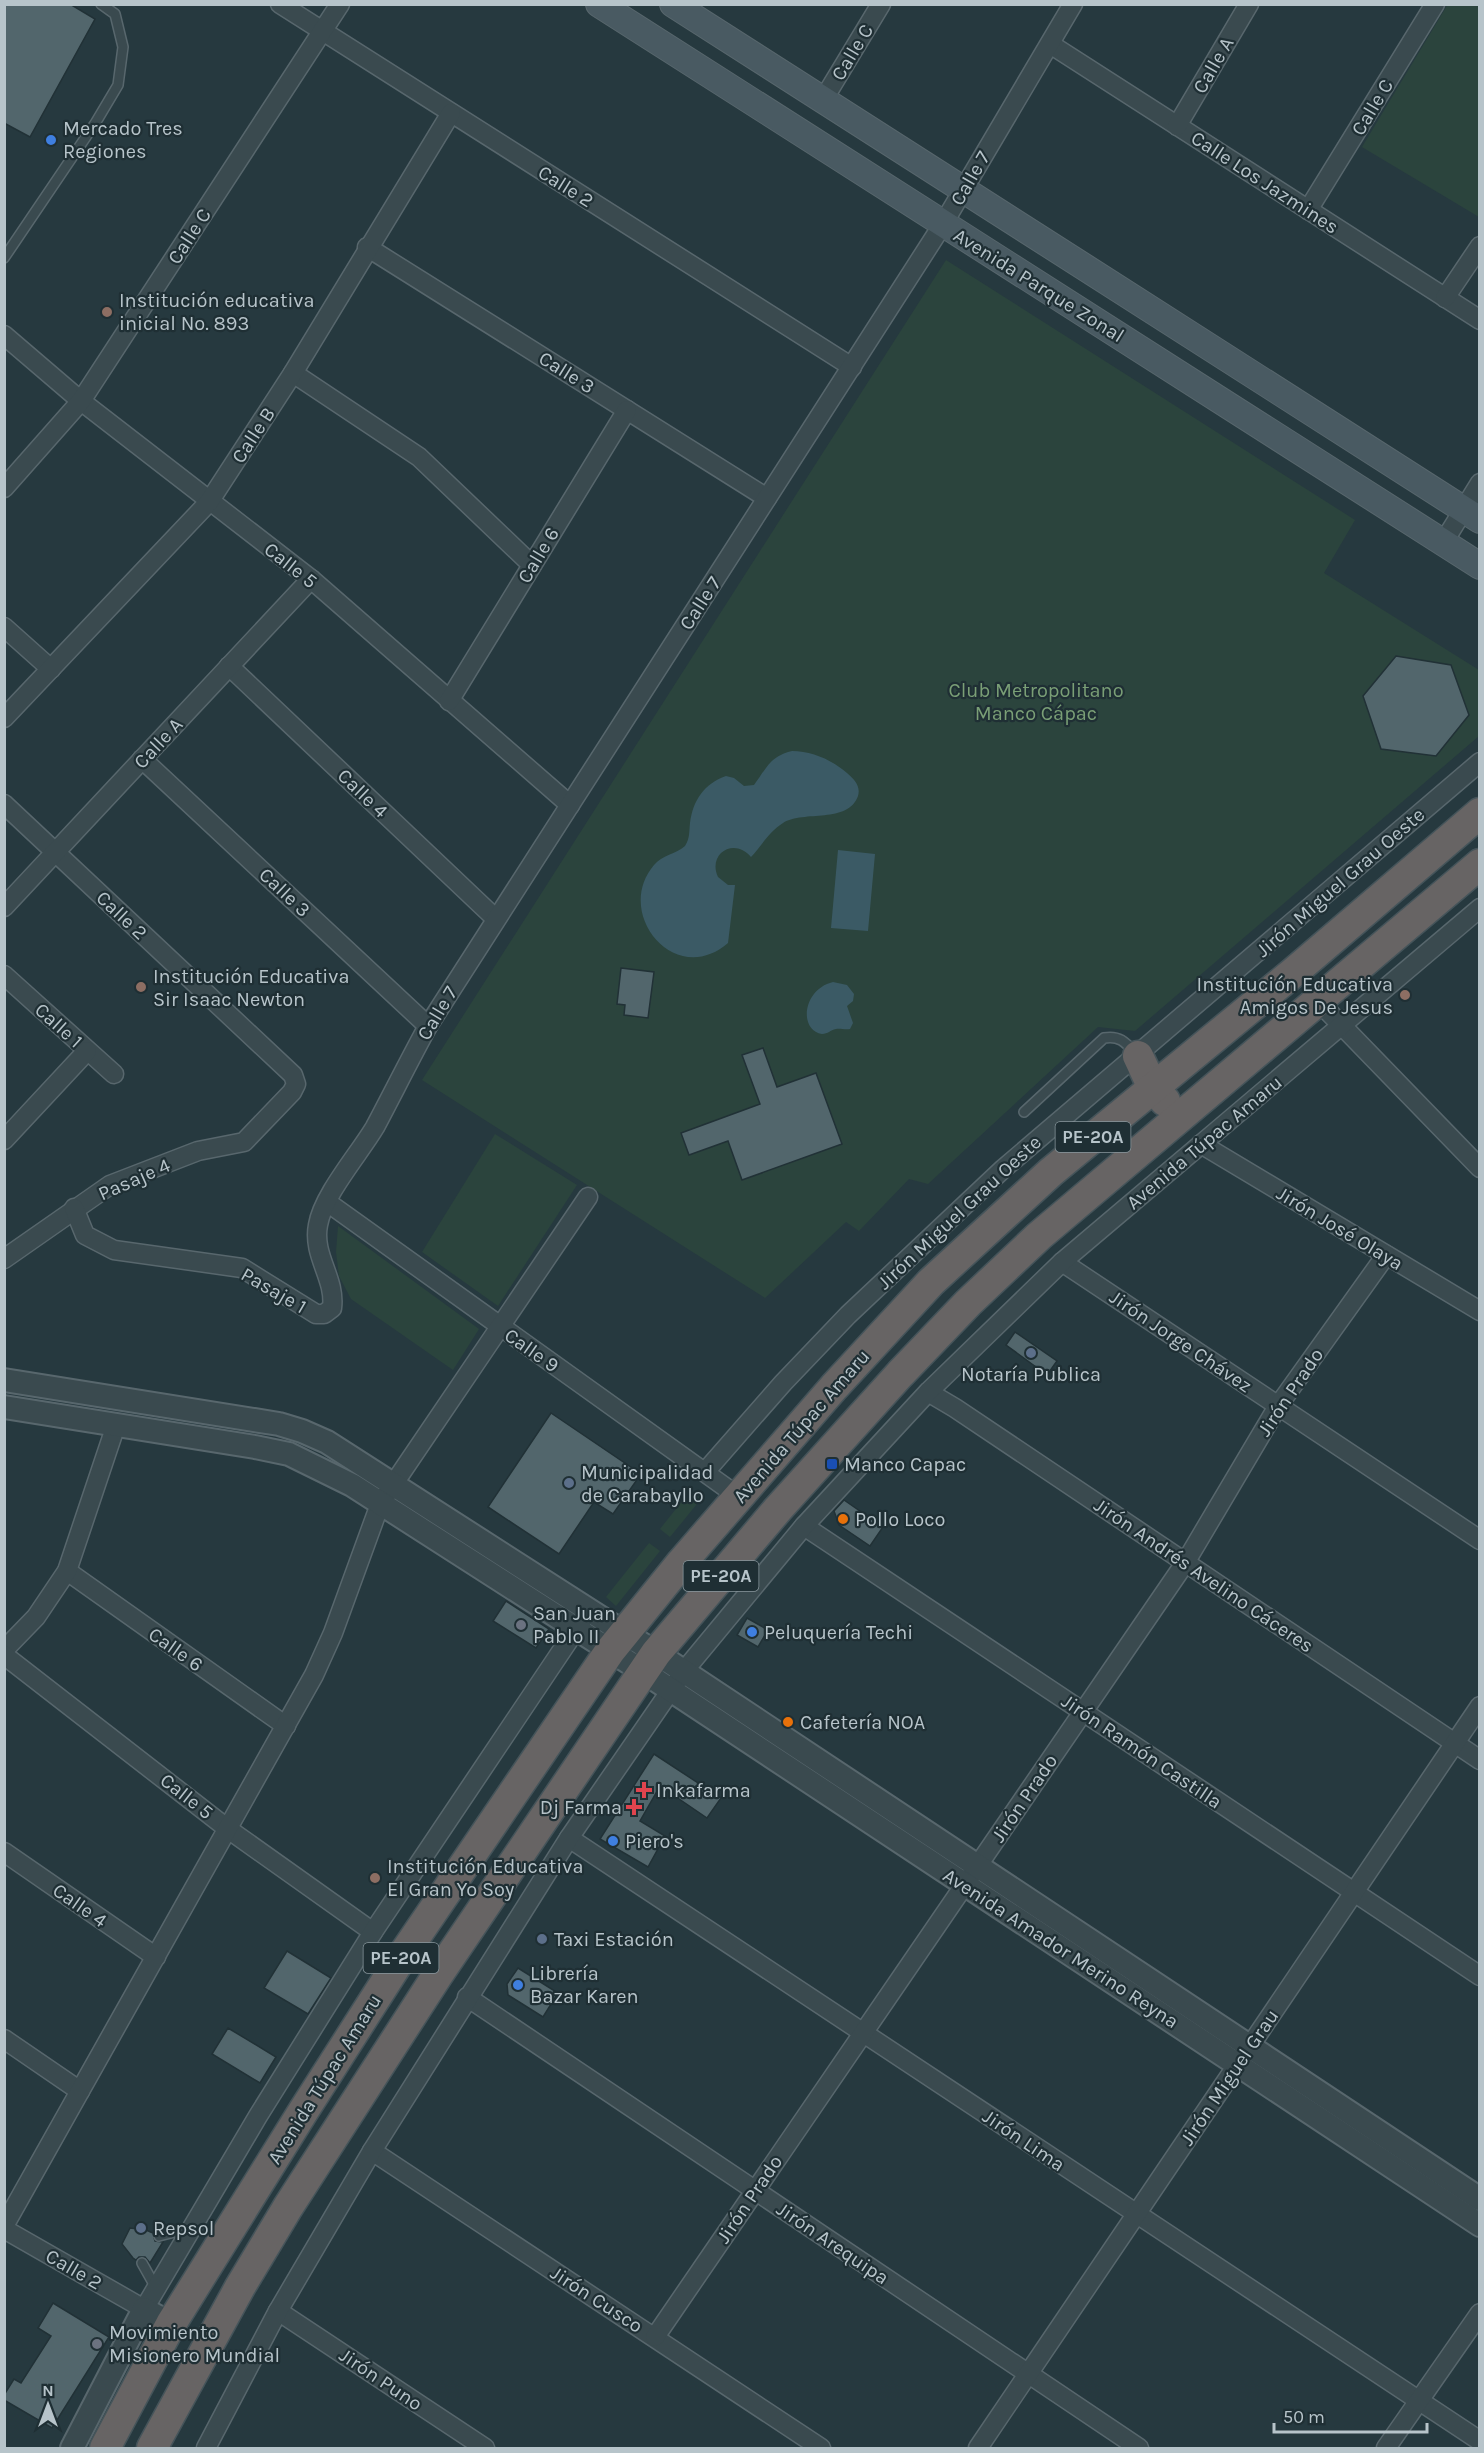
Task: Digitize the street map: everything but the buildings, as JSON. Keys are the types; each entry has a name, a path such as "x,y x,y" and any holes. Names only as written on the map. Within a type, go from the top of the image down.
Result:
{"highway":[{"name":"Avenida Túpac Amaru","path":"105,2448 171,2324 304,2110 403,1955 617,1642 834,1387 931,1282 1051,1172 1294,972 1479,813"},
{"name":"Avenida Túpac Amaru","path":"152,2448 240,2287 288,2207 437,1976 649,1662 778,1509 900,1374 968,1303 1039,1236 1318,1000 1473,881"},
{"path":"1138,1056 1153,1088 1179,1117"},
{"path":"403,1955 437,1976"}],"main road":[{"name":"Avenida Parque Zonal","path":"599,4 1479,566"},
{"name":"Avenida Parque Zonal","path":"673,4 1471,514"}],"street":[{"name":"Calle 2","path":"280,4 852,367"},
{"name":"Calle C","path":"4,488 81,400 340,4"},
{"name":"Calle C","path":"823,100 881,4"},
{"name":"Calle 7","path":"327,1202 374,1128 428,1026 943,224 1073,4"},
{"name":"Calle A","path":"1177,126 1249,4"},
{"name":"Calle C","path":"1308,210 1435,4"},
{"name":"Calle Los Jazmines","path":"1050,44 1479,320"},
{"name":"Calle B","path":"4,718 209,502 293,373 367,247 451,112"},
{"path":"1445,298 1479,246"},
{"name":"Calle 3","path":"367,247 767,498"},
{"name":"Calle 5","path":"4,335 209,502 311,579 570,805"},
{"path":"293,373 419,457 532,565"},
{"name":"Calle 6","path":"449,701 627,410"},
{"path":"1443,543 1471,514 1479,483"},
{"name":"Calle A","path":"4,907 311,579"},
{"path":"4,627 51,669"},
{"name":"Calle 4","path":"229,666 496,920"},
{"name":"Calle 3","path":"142,759 428,1026"},
{"name":"Jirón Miguel Grau Oeste","path":"705,1472 783,1383 848,1315 1002,1169 1138,1056 1479,762"},
{"name":"Calle 2","path":"4,804 293,1075 296,1084 292,1092 244,1142"},
{"name":"Avenida Túpac Amaru","path":"206,2448 278,2311 467,1996 569,1838 684,1671 804,1526 928,1392 1062,1262 1479,908"},
{"name":"Calle 1","path":"4,975 114,1074"},
{"path":"1318,1000 1479,1168"},
{"path":"4,1140 87,1051"},
{"name":"Pasaje 4","path":"4,1259 110,1185 198,1151 244,1142"},
{"name":"Jirón José Olaya","path":"1201,1144 1479,1311"},
{"path":"4,2228 314,1676 333,1633 380,1504 588,1197"},
{"name":"Pasaje 1","path":"74,1208 85,1235 114,1250 242,1268 316,1314 324,1314 332,1308 334,1293 320,1257 316,1237 318,1222 327,1202"},
{"name":"Calle 9","path":"327,1202 739,1497"},
{"name":"Jirón Prado","path":"655,2337 1185,1563 1278,1406 1386,1255"},
{"name":"Jirón Jorge Chávez","path":"1062,1262 1479,1540"},
{"path":"4,1380 279,1424 302,1431 327,1442 589,1610 617,1642"},
{"name":"Jirón Andrés Avelino Cáceres","path":"928,1392 1479,1760"},
{"path":"4,1407 289,1454 352,1485 576,1629 617,1642 649,1662"},
{"path":"4,1650 36,1617 67,1571 116,1425"},
{"name":"Jirón Ramón Castilla","path":"804,1526 1479,1976"},
{"name":"Calle 6","path":"67,1571 286,1726"},
{"name":"Avenida Túpac Amaru","path":"72,2448 144,2309 258,2116 373,1932 589,1610"},
{"name":"Calle 5","path":"4,1655 228,1829 373,1932"},
{"name":"Avenida Amador Merino Reyna","path":"649,1662 684,1671 977,1866 1479,2225"},
{"name":"Avenida Amador Merino Reyna","path":"649,1662 671,1691 964,1884 1479,2199"},
{"name":"Jirón Miguel Grau","path":"978,2448 1479,1706"},
{"name":"Jirón Lima","path":"569,1838 1479,2441"},
{"name":"Calle 4","path":"4,1852 156,1957"},
{"name":"Jirón Arequipa","path":"467,1996 1139,2448"},
{"path":"4,2039 80,2091"},
{"name":"Jirón Cusco","path":"372,2151 821,2448"},
{"name":"Calle 2","path":"4,2228 144,2309"},
{"path":"144,2309 171,2324"},
{"name":"Jirón Puno","path":"278,2311 484,2448"},
{"path":"1386,2448 1479,2313"}],"lane":[{"path":"4,258 96,122 118,85 123,47 115,14 101,4"},
{"path":"1024,1112 1104,1038 1124,1039 1138,1056"},
{"path":"159,2236 192,2228"},
{"path":"142,2263 156,2288"}],"green space":[{"path":"1448,4 1479,5 1479,217 1362,147"},
{"name":"Club Metropolitano Manco Cápac","path":"946,260 1355,520 1324,573 1479,670 1479,736 1135,1031 1098,1027 928,1184 909,1179 859,1231 846,1222 765,1298 422,1080"},
{"path":"495,1134 577,1185 498,1306 422,1252"},
{"path":"338,1226 479,1329 453,1370 351,1299 339,1276 336,1252"},
{"path":"691,1490 701,1499 670,1537 660,1529"},
{"path":"649,1543 660,1551 616,1606 606,1597"}],"water":[{"path":"792,751 821,757 850,775 859,789 853,805 835,813 802,817 783,823 751,857 738,848 724,850 716,861 718,877 728,885 735,885 728,943 708,955 688,957 670,951 656,939 645,923 641,904 643,884 654,865 685,846 689,838 690,823 697,800 712,783 726,776 734,778 744,786 754,785 773,760"},
{"path":"838,850 875,854 868,931 831,928"},
{"path":"833,982 847,985 854,994 853,1001 847,1006 853,1023 850,1029 836,1029 822,1034 814,1031 809,1025 807,1009 815,993 823,986"}],"place":[{"name":"Mercado Tres Regiones","path":"51,140"},
{"name":"Institución educativa inicial No. 893","path":"107,312"},
{"name":"Institución Educativa Sir Isaac Newton","path":"141,987"},
{"name":"Institución Educativa Amigos De Jesus","path":"1405,995"},
{"name":"Notaría Publica","path":"1031,1353"},
{"name":"Manco Capac","path":"832,1464"},
{"name":"Municipalidad de Carabayllo","path":"569,1483"},
{"name":"Pollo Loco","path":"843,1519"},
{"name":"San Juan Pablo II","path":"521,1625"},
{"name":"Peluquería Techi","path":"752,1632"},
{"name":"Cafetería NOA","path":"788,1722"},
{"name":"Inkafarma","path":"644,1790"},
{"name":"Dj Farma","path":"634,1807"},
{"name":"Piero's","path":"613,1841"},
{"name":"Institución Educativa El Gran Yo Soy","path":"375,1878"},
{"name":"Taxi Estación","path":"542,1939"},
{"name":"Librería Bazar Karen","path":"518,1985"},
{"name":"Repsol","path":"141,2228"},
{"name":"Movimiento Misionero Mundial","path":"97,2344"}]}
